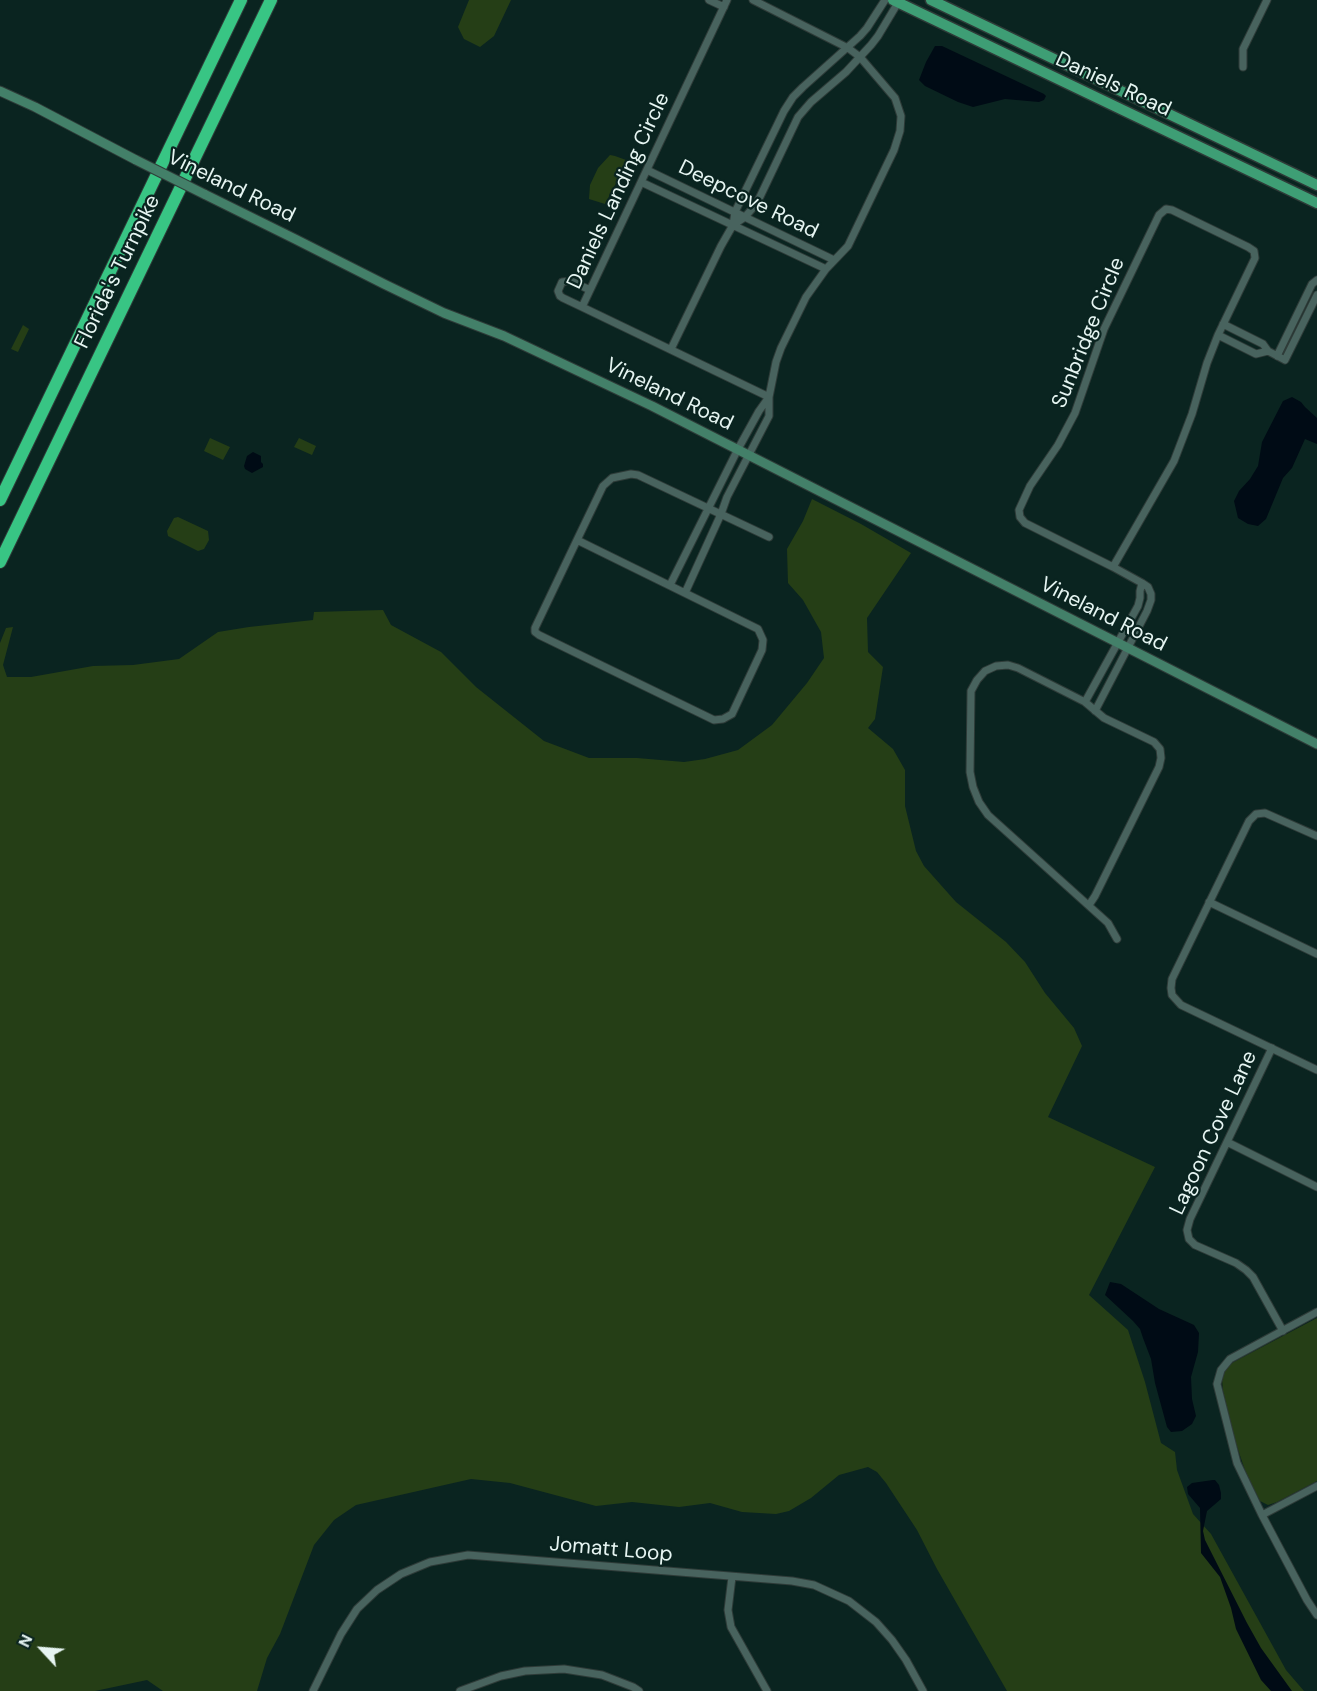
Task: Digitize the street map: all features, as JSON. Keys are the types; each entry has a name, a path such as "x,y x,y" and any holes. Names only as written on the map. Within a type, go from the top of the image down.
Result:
{"highway":[{"name":"Florida's Turnpike","path":"0,500 241,0"},
{"name":"Florida's Turnpike","path":"0,562 271,0"}],"main road":[{"name":"Daniels Road","path":"931,0 1317,184"},
{"name":"Daniels Road","path":"897,1 1317,203"},
{"name":"Vineland Road","path":"0,91 384,284 444,313 504,336 738,448 1317,744"}],"street":[{"path":"709,0 726,4"},
{"path":"684,593 730,490 769,416 776,362 781,348 806,297 826,269 848,246 894,150 900,131 901,116 895,98 860,57 848,48 753,0"},
{"path":"671,349 733,225 735,212 784,111 793,97 867,28 885,0"},
{"path":"1243,67 1244,49 1267,0"},
{"path":"733,225 745,217 757,203 798,117 811,102 846,72 878,36 897,1"},
{"name":"Daniels Landing Circle","path":"726,4 582,307 770,397"},
{"path":"867,28 878,36"},
{"name":"Deepcove Road","path":"647,170 834,261"},
{"name":"Deepcove Road","path":"641,182 826,269"},
{"name":"Sunbridge Circle","path":"1113,567 1174,461 1218,335 1255,258 1254,251 1166,209 1159,215 1104,329 1075,413 1058,445 1030,486 1019,510 1020,517 1025,523 1142,583"},
{"path":"1277,356 1312,284 1317,280"},
{"path":"582,307 560,296 558,291 562,282 571,281 590,290"},
{"path":"1223,324 1263,344 1268,351 1285,360 1317,295"},
{"path":"1218,335 1256,354 1268,351"},
{"path":"670,585 738,448 770,397"},
{"path":"755,418 765,423"},
{"path":"577,540 758,629 764,640 762,650 732,714 723,719 714,720 539,635 535,632 535,627 603,486 612,478 638,475 769,537"},
{"path":"720,486 730,490"},
{"path":"1085,702 1138,606 1142,583 1148,587 1151,594 1147,611 1095,711"},
{"path":"1138,606 1147,611"},
{"path":"1089,905 1159,766 1160,749 1154,742 1104,718 1085,702 1018,668 1008,665 996,666 985,671 971,691 970,772 979,802 988,815 1108,923 1117,939"},
{"path":"1316,833 1265,813 1256,814 1249,821 1173,979 1172,995 1181,1005 1317,1070"},
{"path":"1209,902 1317,954"},
{"name":"Lagoon Cove Lane","path":"1272,1048 1190,1219 1187,1230 1189,1239 1195,1245 1236,1263 1253,1277 1283,1331"},
{"path":"1227,1142 1317,1187"},
{"path":"1317,1312 1230,1359 1221,1370 1217,1384 1237,1463 1262,1515 1317,1615"},
{"path":"1262,1515 1317,1486"},
{"name":"Jomatt Loop","path":"313,1691 341,1634 357,1610 377,1590 401,1574 430,1562 468,1555 792,1581 814,1585 849,1601 876,1622 906,1660 923,1691"},
{"path":"732,1577 728,1610 731,1627 767,1691"},
{"path":"460,1691 501,1676 525,1671 564,1669 602,1675 639,1691"}],"green space":[{"path":"469,0 511,0 494,36 480,47 464,39 458,27"},
{"path":"610,155 626,160 623,173 605,204 589,199 590,185 598,168"},
{"path":"23,325 29,329 18,352 11,349"},
{"path":"210,438 230,447 223,460 204,451"},
{"path":"299,438 316,446 312,455 294,447"},
{"path":"812,499 911,553 867,618 868,652 883,667 875,719 868,728 893,749 905,770 905,806 916,851 924,866 956,902 1006,942 1025,962 1045,993 1074,1028 1082,1046 1048,1117 1155,1167 1089,1295 1128,1330 1161,1443 1175,1452 1177,1470 1193,1514 1211,1534 1286,1670 1304,1691 1007,1691 917,1530 886,1483 877,1472 868,1467 839,1475 811,1498 789,1511 776,1514 742,1512 710,1503 679,1507 632,1502 596,1506 510,1483 471,1479 356,1505 334,1520 314,1545 280,1634 267,1658 257,1691 163,1691 147,1680 95,1691 0,1691 0,643 6,628 13,627 3,665 7,677 31,677 93,666 133,665 179,659 218,632 313,620 314,612 383,610 391,625 441,652 476,687 544,741 589,758 637,758 684,762 705,759 738,750 772,725 807,683 824,658 821,632 803,600 788,583 787,549"},
{"path":"178,517 208,531 209,540 204,549 198,551 168,536 167,531 174,518"},
{"path":"1317,1318 1317,1481 1268,1505 1260,1501 1246,1473 1234,1438 1222,1379 1230,1364"}],"shaded area":[{"path":"935,46 942,46 1046,96 1039,102 1005,99 973,107 958,102 925,86 919,80"},
{"path":"1292,397 1301,402 1317,418 1317,444 1305,439 1292,468 1283,478 1266,519 1258,526 1248,524 1238,518 1234,501 1258,466 1262,442 1283,401"},
{"path":"253,452 261,456 263,467 252,473 244,466 247,456"},
{"path":"1110,1282 1121,1284 1159,1309 1194,1325 1199,1333 1198,1352 1191,1377 1192,1399 1196,1416 1192,1424 1182,1431 1171,1432 1167,1427 1151,1359 1140,1329 1105,1295"},
{"path":"1215,1480 1219,1485 1221,1499 1207,1511 1203,1531 1205,1540 1261,1648 1292,1691 1271,1691 1261,1680 1236,1629 1220,1577 1201,1553 1200,1508 1188,1494 1187,1487 1192,1483"}]}
